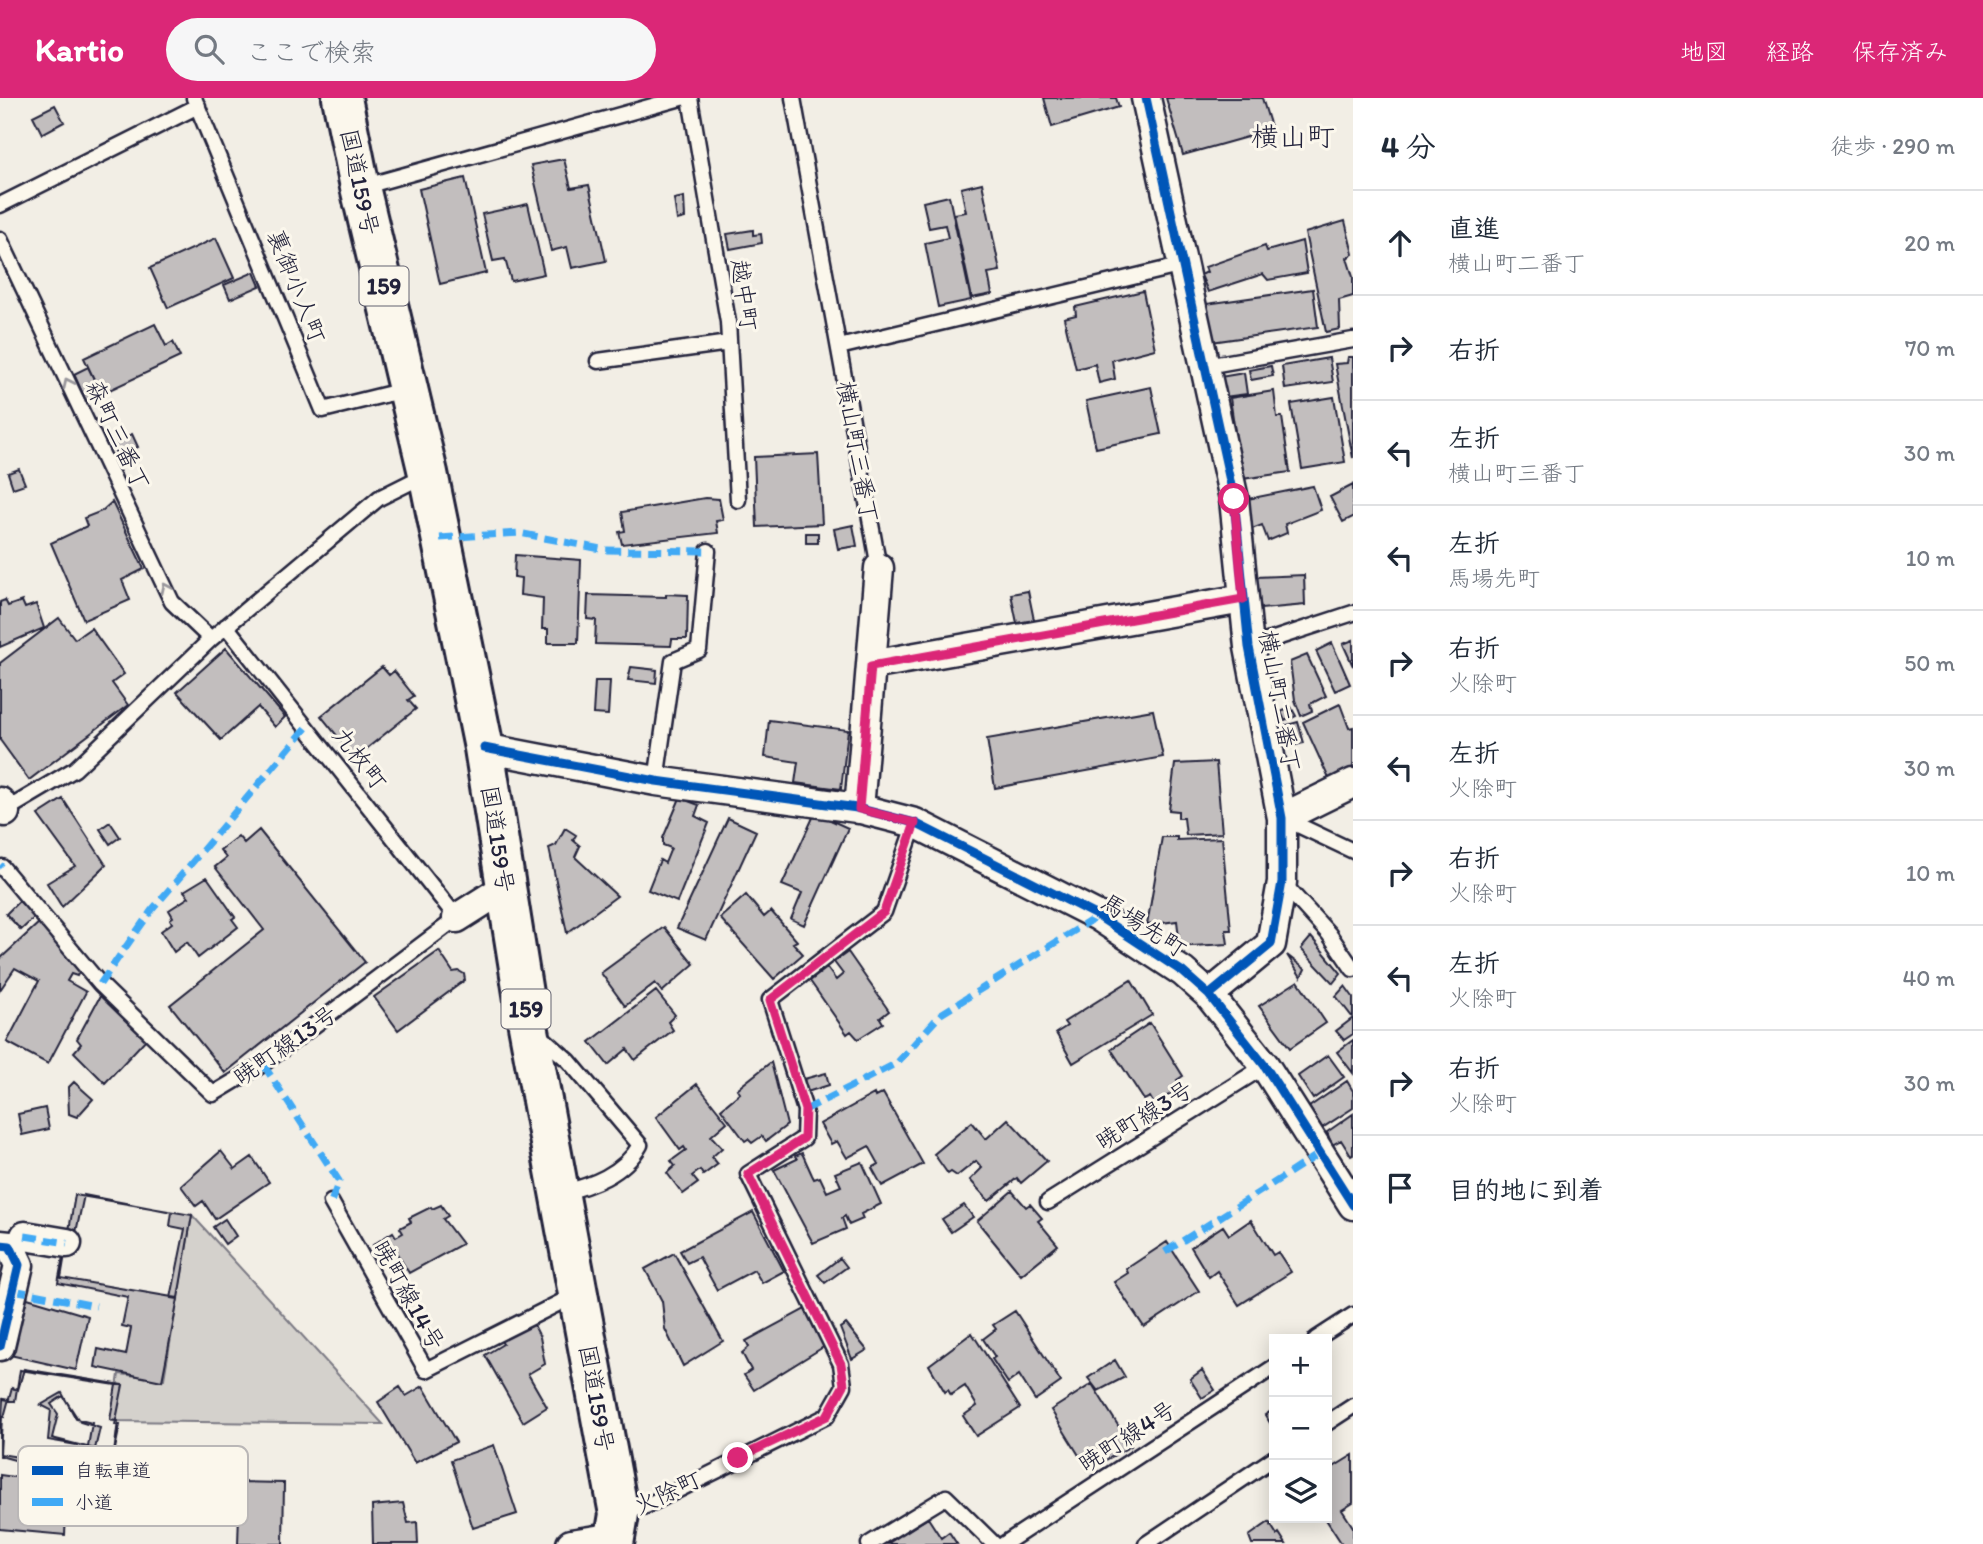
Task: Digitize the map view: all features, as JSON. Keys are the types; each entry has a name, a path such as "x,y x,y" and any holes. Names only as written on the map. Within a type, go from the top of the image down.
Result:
{"highway":[{"name":"国道159号","path":"342,98 360,187 428,473 484,748 528,1025 578,1293 616,1532"}],"street":[{"name":"横山町二番丁","path":"1146,98 1234,499 1249,647 1282,818 1282,882 1271,944 1209,995"},
{"name":"横山町三番丁","path":"859,809 879,568"},
{"path":"871,666 1243,599"},
{"name":"馬場先町","path":"484,748 656,781 859,809 915,823 1098,916 1183,972 1209,995 1265,1066 1353,1205"},
{"path":"1282,818 1353,783"},
{"name":"暁町線13号","path":"457,918 506,887"},
{"path":"0,1346 19,1265 10,1246 12,1241 67,1243"},
{"name":"火除町","path":"571,1544 616,1532"}],"lane":[{"path":"360,187 681,98"},
{"name":"越中町","path":"690,98 729,343 738,500"},
{"name":"横山町三番丁","path":"793,98 879,568"},
{"path":"0,205 196,102"},
{"name":"裏御小人町","path":"196,102 323,410 408,389"},
{"name":"森町三番丁","path":"0,239 172,601 211,639"},
{"path":"839,347 1184,265"},
{"path":"1206,366 1353,340"},
{"path":"598,361 729,343"},
{"path":"2,809 75,769 226,626 379,498 428,473"},
{"path":"656,781 673,661 699,650 708,551"},
{"path":"1249,647 1353,613"},
{"name":"九枚町","path":"226,626 457,918"},
{"path":"1282,818 1353,851"},
{"name":"火除町","path":"616,1532 646,1506 827,1416 844,1385 841,1364 748,1174 804,1138 805,1110 770,1000 884,912 915,823"},
{"name":"暁町線13号","path":"2,867 100,984 213,1094 263,1064 457,918"},
{"path":"1282,882 1329,934 1353,969"},
{"path":"528,1025 569,1061 640,1145 633,1157 592,1186 560,1193"},
{"name":"暁町線3号","path":"1048,1202 1265,1066"},
{"name":"暁町線14号","path":"331,1202 426,1370 578,1293"},
{"path":"1324,1334 1353,1315"},
{"name":"暁町線4号","path":"1004,1544 1269,1370"},
{"path":"1332,1420 1353,1406"},
{"path":"1146,1544 1271,1460"},
{"path":"869,1544 946,1497 994,1544"}],"shaded area":[{"path":"192,1215 383,1424 112,1421 119,1374 164,1379"}],"building":[{"path":"1044,98 1116,98 1119,107 1052,127"},
{"path":"1166,98 1262,98 1272,130 1183,155"},
{"path":"55,105 64,122 42,134 33,116"},
{"path":"564,159 571,188 589,185 606,261 572,268 567,247 551,251 531,165"},
{"path":"465,178 486,273 440,284 419,189"},
{"path":"982,183 1000,271 988,273 992,294 972,298 954,214 966,212 961,188"},
{"path":"949,196 971,300 938,307 925,243 948,238 945,225 929,228 923,202"},
{"path":"684,197 685,218 677,220 674,199"},
{"path":"528,204 544,274 511,281 505,259 493,261 482,214"},
{"path":"1345,221 1353,254 1347,258 1353,277 1353,296 1339,300 1340,329 1326,332 1305,233"},
{"path":"753,230 753,235 761,234 762,243 730,249 727,234"},
{"path":"216,238 234,278 168,308 150,268"},
{"path":"1302,241 1307,273 1268,280 1263,274 1208,292 1201,275 1207,272 1205,267 1265,246 1267,251"},
{"path":"254,272 260,286 230,299 224,285"},
{"path":"1313,289 1318,327 1211,342 1206,304"},
{"path":"1143,291 1155,349 1112,360 1115,379 1099,383 1095,364 1076,369 1064,318 1076,315 1075,307"},
{"path":"155,324 166,346 173,342 180,357 101,394 84,358"},
{"path":"1348,357 1353,357 1353,458 1335,364 1347,363"},
{"path":"1329,358 1333,382 1285,389 1282,366"},
{"path":"1271,366 1273,376 1251,380 1249,370"},
{"path":"88,367 101,394 86,401 74,374"},
{"path":"1244,373 1247,394 1224,397 1220,377"},
{"path":"1151,387 1161,434 1096,448 1086,401"},
{"path":"1274,391 1277,417 1282,417 1290,472 1242,479 1230,398"},
{"path":"1334,397 1345,462 1302,469 1291,404"},
{"path":"132,434 138,447 117,456 112,443"},
{"path":"818,454 822,524 757,527 754,457"},
{"path":"19,469 25,484 13,488 8,473"},
{"path":"1353,485 1353,517 1343,522 1330,497"},
{"path":"1313,486 1321,510 1285,524 1287,533 1268,541 1262,525 1252,529 1243,500"},
{"path":"705,498 719,499 723,520 716,521 718,533 622,544 619,532 625,531 622,512"},
{"path":"112,502 144,569 122,580 130,600 84,620 51,543 87,526 84,518 102,511"},
{"path":"853,525 857,546 838,549 834,529"},
{"path":"806,533 818,533 818,543 806,543"},
{"path":"515,555 581,560 578,643 548,643 548,629 542,629 543,598 520,595 521,578 514,577"},
{"path":"1304,575 1305,605 1261,609 1255,577"},
{"path":"1028,591 1034,620 1017,623 1011,594"},
{"path":"666,594 688,595 687,639 672,639 671,646 595,644 596,620 587,619 588,595 666,597"},
{"path":"5,600 8,606 22,601 25,608 36,604 44,628 0,647 0,602"},
{"path":"59,618 75,639 91,628 124,674 112,683 128,705 29,780 0,740 0,663"},
{"path":"1353,640 1353,666 1343,644"},
{"path":"1332,643 1350,684 1335,691 1316,651"},
{"path":"226,648 285,717 275,727 258,707 221,740 177,692"},
{"path":"1307,655 1326,696 1310,704 1312,711 1301,716 1295,700 1290,662"},
{"path":"382,667 389,675 394,671 414,696 408,700 416,709 355,758 321,716"},
{"path":"631,667 657,670 656,683 628,680"},
{"path":"595,681 610,681 608,715 593,714"},
{"path":"1340,704 1349,728 1353,727 1353,769 1330,781 1303,722"},
{"path":"1291,707 1296,716 1285,721 1281,712"},
{"path":"1153,710 1163,757 995,788 987,739"},
{"path":"769,720 848,730 841,789 795,783 798,762 765,757"},
{"path":"1298,722 1304,743 1290,746 1284,726"},
{"path":"1216,762 1222,833 1186,835 1184,818 1178,818 1178,811 1169,810 1175,764"},
{"path":"680,798 699,805 695,816 709,823 677,902 648,890 660,860 665,863 671,848 663,845 663,838"},
{"path":"63,799 106,865 62,907 47,883 75,866 38,815"},
{"path":"815,813 848,828 804,925 791,919 802,893 782,885"},
{"path":"728,818 756,831 706,940 677,928"},
{"path":"110,822 120,837 110,844 100,829"},
{"path":"565,828 576,835 573,840 580,846 575,857 617,896 567,933 549,848 556,845"},
{"path":"259,830 365,962 225,1073 170,1005 264,930 215,867 226,858 220,850 238,836 244,843"},
{"path":"1162,837 1177,837 1177,840 1222,838 1231,930 1226,930 1228,944 1174,947 1173,939 1179,938 1177,921 1147,925"},
{"path":"207,877 235,917 232,919 238,927 198,958 187,942 174,952 161,931 172,923 170,919 173,917 169,910 189,897 184,891"},
{"path":"746,895 764,917 771,911 797,941 793,943 803,954 774,979 720,918"},
{"path":"19,901 35,917 21,930 6,914"},
{"path":"40,922 83,964 77,976 71,974 67,981 86,992 48,1064 7,1042 39,981 15,968 0,990 0,959"},
{"path":"664,927 694,964 662,992 655,983 625,1006 601,973"},
{"path":"1311,937 1341,973 1333,983 1301,949"},
{"path":"439,951 453,972 464,974 465,980 398,1030 374,997"},
{"path":"848,952 889,1011 880,1018 883,1023 858,1039 851,1031 847,1034 810,981 827,968 836,980 843,974 834,962"},
{"path":"1287,955 1305,969 1301,977"},
{"path":"1131,980 1152,1015 1073,1063 1056,1033 1067,1026 1064,1022"},
{"path":"1298,981 1326,1023 1290,1048 1259,1006"},
{"path":"1345,986 1353,997 1353,1018 1336,996"},
{"path":"104,989 148,1037 105,1083 74,1052 81,1044 77,1039"},
{"path":"656,991 675,1015 668,1022 673,1030 635,1060 627,1049 608,1065 590,1042"},
{"path":"1353,1018 1353,1034 1344,1040 1336,1031"},
{"path":"1150,1023 1183,1076 1177,1080 1182,1087 1154,1104 1150,1097 1144,1100 1111,1049"},
{"path":"1353,1040 1353,1073 1337,1052"},
{"path":"1328,1055 1344,1077 1313,1099 1298,1076"},
{"path":"771,1062 787,1125 766,1141 762,1136 752,1143 748,1139 745,1141 721,1109 740,1093 737,1089"},
{"path":"826,1073 829,1085 807,1092 804,1079"},
{"path":"1347,1081 1353,1091 1353,1108 1322,1128 1309,1107"},
{"path":"74,1082 93,1099 77,1117 69,1114 68,1088"},
{"path":"697,1084 727,1122 711,1136 722,1148 712,1157 718,1164 703,1175 700,1170 692,1176 698,1183 683,1194 667,1173 675,1166 671,1161 686,1150 684,1147 680,1150 656,1117"},
{"path":"883,1093 923,1164 882,1186 872,1168 879,1164 869,1146 847,1158 837,1141 831,1144 820,1124 874,1094 875,1097"},
{"path":"45,1108 49,1129 22,1135 18,1114"},
{"path":"1353,1114 1351,1156 1341,1140 1332,1145 1327,1132"},
{"path":"1008,1119 1047,1161 1021,1183 1017,1178 989,1201 970,1180 982,1168 976,1161 957,1176 951,1172 948,1174 934,1154 972,1122 986,1139"},
{"path":"221,1151 235,1169 252,1157 269,1182 215,1219 203,1201 196,1206 181,1186"},
{"path":"802,1153 814,1179 820,1177 827,1192 841,1186 835,1173 862,1162 881,1204 861,1214 863,1219 849,1225 845,1216 842,1218 846,1229 813,1243 774,1170 797,1159 795,1156"},
{"path":"1012,1191 1026,1207 1030,1204 1042,1218 1038,1221 1058,1245 1021,1275 977,1221"},
{"path":"75,1195 192,1215 178,1298 61,1278"},
{"path":"84,1195 172,1212 170,1226 185,1229 171,1298 178,1299 162,1381 95,1367 98,1349 126,1355 131,1328 122,1326 128,1297 58,1283 67,1235 75,1237"},
{"path":"441,1205 448,1216 443,1219 462,1244 409,1273 396,1252 382,1260 373,1245 393,1232 396,1237 403,1233 400,1228 411,1222 409,1218"},
{"path":"964,1205 973,1217 951,1232 942,1219"},
{"path":"753,1212 784,1271 762,1283 754,1270 717,1290 699,1257 687,1263 680,1251"},
{"path":"225,1219 236,1236 225,1244 213,1227"},
{"path":"1251,1220 1273,1255 1278,1252 1291,1272 1239,1305 1217,1271 1209,1277 1191,1247 1223,1226 1229,1235"},
{"path":"1167,1242 1199,1291 1144,1327 1114,1282 1128,1273 1126,1269"},
{"path":"674,1253 723,1341 683,1366 665,1329 662,1301 645,1269"},
{"path":"840,1258 847,1267 825,1283 818,1275"},
{"path":"24,1297 88,1316 76,1370 10,1355"},
{"path":"805,1309 825,1346 754,1390 744,1375 751,1370 742,1353 749,1347 746,1341"},
{"path":"1015,1311 1061,1382 1035,1400 1019,1375 1008,1383 983,1339 996,1329 993,1325"},
{"path":"533,1323 540,1337 545,1364 528,1374 547,1407 523,1422 485,1355 503,1344 501,1341"},
{"path":"846,1324 867,1350 852,1359 840,1328"},
{"path":"972,1333 1020,1408 976,1436 963,1416 977,1406 965,1386 951,1395 948,1390 945,1392 929,1365"},
{"path":"1115,1360 1125,1377 1098,1391 1088,1378"},
{"path":"24,1369 123,1385 115,1425 120,1425 116,1446 96,1446 100,1428 80,1422 63,1396 51,1404 58,1414 52,1438 83,1446 18,1446 18,1461 0,1456 0,1416 4,1417 12,1388 18,1390"},
{"path":"20,1370 116,1385 110,1420 118,1421 115,1446 88,1446 92,1423 76,1419 62,1393 41,1405 51,1410 48,1440 82,1446 18,1446 18,1457 0,1454 3,1399 15,1401"},
{"path":"1202,1370 1215,1390 1202,1398 1190,1379"},
{"path":"1092,1384 1131,1446 1088,1470 1051,1410"},
{"path":"423,1386 456,1442 415,1463 378,1402 400,1387 406,1396"},
{"path":"494,1445 517,1514 473,1528 451,1460"},
{"path":"1353,1455 1353,1503 1342,1510 1353,1527 1353,1544 1342,1544 1328,1523 1332,1523 1332,1468"},
{"path":"0,1475 18,1477 18,1526 65,1526 65,1535 0,1529"},
{"path":"248,1482 284,1483 283,1544 238,1544 239,1526 248,1526"},
{"path":"403,1503 408,1523 417,1522 418,1544 373,1544 372,1506"},
{"path":"928,1518 941,1538 949,1532 957,1544 887,1544"},
{"path":"1269,1522 1286,1544 1252,1544 1249,1536"}],"marked path":[{"path":"440,538 519,533 606,550 708,551"},
{"path":"100,984 151,911 307,727"},
{"path":"805,1110 897,1063 941,1014 1098,916"},
{"path":"263,1064 339,1181 331,1202"},
{"path":"1165,1252 1319,1154"},
{"path":"25,1236 67,1243"},
{"path":"13,1290 96,1306"}],"cycle path":[{"path":"1146,98 1234,499 1249,647 1282,818 1282,882 1271,944 1209,995"},
{"path":"484,748 656,781 857,808 915,823 1098,916 1183,972 1209,995 1265,1066 1353,1205"},
{"path":"0,1245 10,1246 19,1265 0,1346"}],"district":[{"name":"横山町","path":"1293,136"}],"route":[{"path":"738,1458 827,1416 844,1385 841,1364 748,1174 804,1138 805,1110 770,1000 884,912 915,823 859,809 871,666 1243,599 1234,499"}]}
